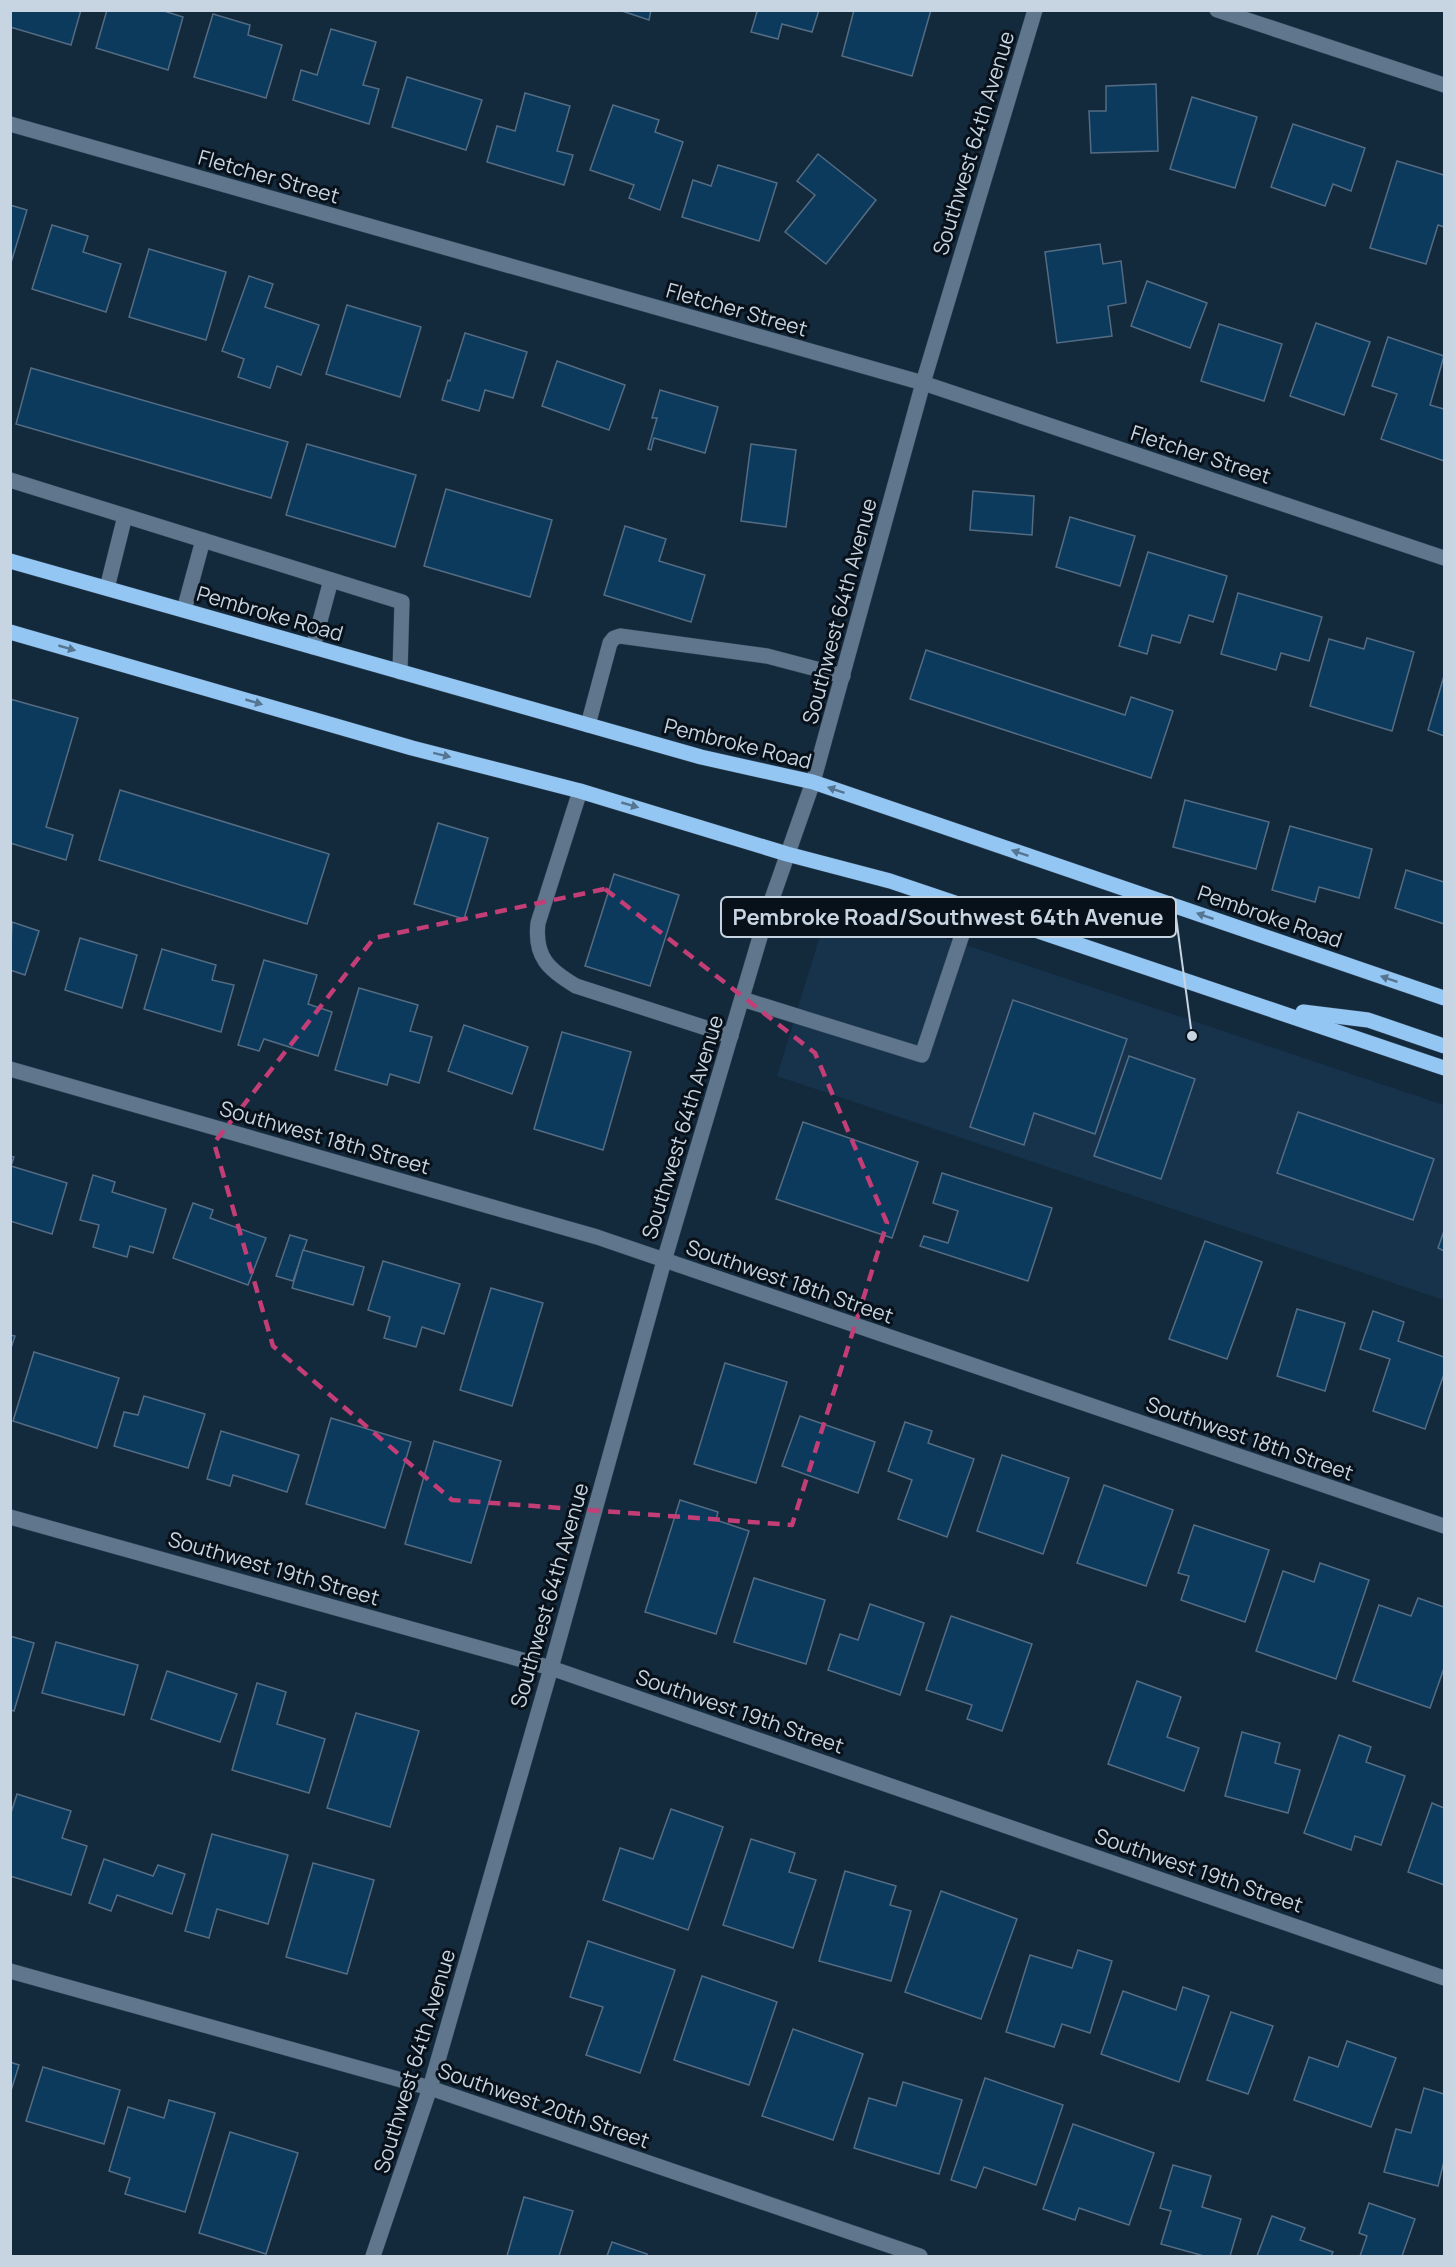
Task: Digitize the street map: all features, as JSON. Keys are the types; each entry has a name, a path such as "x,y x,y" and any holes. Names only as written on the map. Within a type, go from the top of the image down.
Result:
{"main road":[{"name":"Pembroke Road","path":"10,561 701,757 813,782 1444,998"},
{"path":"10,632 412,748 580,791 787,854 890,881 1444,1068"},
{"path":"1273,1009 1368,1020 1444,1046"}],"street":[{"name":"Southwest 64th Avenue","path":"373,2256 430,2088 551,1668 664,1261 787,854 813,782 923,383 1035,10"},
{"path":"1217,10 1444,85"},
{"name":"Fletcher Street","path":"10,124 923,383 1444,558"},
{"path":"10,480 402,602 400,672"},
{"path":"107,588 125,516"},
{"path":"184,610 203,540"},
{"path":"313,647 332,580"},
{"path":"588,725 610,643 614,638 620,636 767,656 843,675"},
{"path":"580,791 538,923 537,944 541,955 558,976 576,986 731,1036"},
{"path":"742,999 922,1055 971,908"},
{"name":"Southwest 18th Street","path":"10,1069 597,1237 1444,1526"},
{"name":"Southwest 19th Street","path":"10,1517 551,1668 1444,1978"},
{"name":"Southwest 20th Street","path":"10,1971 430,2088 920,2256"}],"highlighted area":[{"path":"605,889 815,1053 887,1223 792,1525 452,1500 273,1346 214,1143 374,938"}],"shaded area":[{"path":"831,900 1444,1105 1444,1300 777,1076"}],"building":[{"path":"10,10 81,10 71,45 10,27"},
{"path":"107,10 161,10 183,17 168,70 96,48"},
{"path":"619,10 651,10 649,20"},
{"path":"752,10 819,10 812,32 782,24 778,39 751,32 757,12"},
{"path":"854,10 931,10 912,76 842,56"},
{"path":"213,14 250,25 248,35 282,45 266,98 194,77"},
{"path":"331,29 376,42 363,85 379,89 369,124 293,100 301,70 317,75"},
{"path":"407,77 482,100 466,150 392,127"},
{"path":"1156,84 1158,151 1091,153 1089,111 1106,111 1106,86"},
{"path":"525,93 570,106 557,151 573,155 564,185 487,162 497,126 515,131"},
{"path":"1192,97 1257,117 1235,188 1170,169"},
{"path":"613,105 659,120 655,132 683,142 660,210 629,198 634,185 590,170"},
{"path":"1293,124 1365,148 1351,191 1333,184 1325,206 1271,187"},
{"path":"818,154 876,200 826,264 785,232 815,195 797,181"},
{"path":"1397,161 1444,175 1444,227 1438,225 1426,264 1370,248"},
{"path":"718,165 777,183 759,241 682,217 693,180 711,186"},
{"path":"10,205 27,210 10,266"},
{"path":"52,225 88,236 83,252 121,264 106,312 32,289"},
{"path":"1100,244 1103,264 1121,261 1126,303 1108,306 1112,336 1057,343 1045,252"},
{"path":"149,249 226,272 206,340 129,317"},
{"path":"249,276 273,284 265,307 319,325 301,375 277,366 270,388 238,377 244,359 222,351"},
{"path":"1147,281 1207,303 1190,348 1131,326"},
{"path":"347,305 421,327 400,397 326,374"},
{"path":"1316,323 1370,342 1344,415 1290,396"},
{"path":"1219,324 1282,344 1264,401 1201,381"},
{"path":"465,333 527,352 513,398 485,390 479,411 442,400"},
{"path":"1388,337 1444,356 1430,405 1444,409 1444,461 1381,439 1397,394 1372,386"},
{"path":"557,361 625,385 609,430 542,406"},
{"path":"31,368 288,442 271,498 16,424"},
{"path":"660,390 718,407 705,453 654,438 651,450 648,449 657,418 652,418"},
{"path":"307,444 416,475 395,547 286,515"},
{"path":"751,444 796,450 786,527 741,521"},
{"path":"446,489 552,520 530,597 424,566"},
{"path":"973,491 1034,496 1032,535 970,530"},
{"path":"1070,517 1135,536 1120,586 1056,567"},
{"path":"625,526 666,539 659,561 705,575 691,622 604,595"},
{"path":"1148,552 1227,576 1213,622 1189,615 1180,643 1152,635 1147,654 1119,646"},
{"path":"1238,593 1322,617 1309,661 1281,653 1276,670 1221,654"},
{"path":"1367,638 1414,652 1392,731 1310,706 1329,639 1364,649"},
{"path":"926,650 1125,715 1131,697 1173,711 1151,778 910,699"},
{"path":"1444,676 1444,736 1428,730"},
{"path":"10,699 78,718 46,827 73,835 66,860 10,843"},
{"path":"120,790 329,854 307,924 99,860"},
{"path":"1185,800 1269,822 1256,869 1173,847"},
{"path":"438,823 488,838 464,919 414,904"},
{"path":"1290,826 1372,849 1359,898 1319,887 1315,902 1272,890"},
{"path":"1406,870 1444,882 1444,924 1395,908"},
{"path":"614,874 679,895 650,986 585,966"},
{"path":"12,922 39,931 25,975 10,970"},
{"path":"80,938 137,955 122,1008 65,990"},
{"path":"162,949 216,965 212,980 234,985 221,1032 144,1009"},
{"path":"264,960 317,975 308,1004 332,1012 318,1056 264,1039 259,1051 238,1045"},
{"path":"359,988 418,1005 410,1031 432,1037 419,1083 390,1074 387,1085 335,1070"},
{"path":"1013,1000 1127,1039 1095,1134 1034,1113 1024,1145 970,1127"},
{"path":"464,1025 528,1047 512,1094 448,1071"},
{"path":"562,1032 631,1052 603,1150 534,1129"},
{"path":"1129,1056 1195,1079 1161,1179 1094,1156"},
{"path":"1298,1112 1434,1159 1413,1220 1277,1173"},
{"path":"803,1122 918,1162 892,1238 776,1199"},
{"path":"10,1156 14,1157 11,1166 67,1183 52,1234 10,1221"},
{"path":"942,1173 1052,1208 1028,1281 920,1246 924,1236 948,1243 958,1211 933,1203"},
{"path":"93,1175 115,1182 112,1192 166,1209 153,1253 130,1246 127,1257 93,1247 99,1225 80,1220"},
{"path":"193,1203 213,1210 210,1218 266,1238 248,1285 173,1258"},
{"path":"1444,1231 1444,1251 1438,1248"},
{"path":"290,1235 307,1240 293,1281 276,1276"},
{"path":"1205,1241 1262,1262 1227,1359 1169,1339"},
{"path":"303,1250 364,1267 353,1305 292,1288"},
{"path":"383,1261 460,1284 444,1334 422,1327 416,1347 384,1338 390,1317 368,1310"},
{"path":"491,1288 543,1303 512,1406 460,1390"},
{"path":"1297,1309 1345,1323 1325,1391 1277,1376"},
{"path":"1373,1311 1404,1322 1398,1341 1444,1357 1444,1374 1425,1429 1373,1411 1390,1359 1360,1349"},
{"path":"10,1335 15,1336 10,1351"},
{"path":"34,1352 119,1378 97,1448 13,1421"},
{"path":"725,1363 787,1382 756,1483 694,1464"},
{"path":"144,1396 205,1414 188,1468 114,1446 124,1412 138,1415"},
{"path":"800,1416 875,1442 858,1493 782,1466"},
{"path":"331,1418 411,1442 385,1528 306,1504"},
{"path":"905,1422 932,1431 928,1443 974,1459 947,1537 898,1519 912,1480 888,1471"},
{"path":"221,1431 299,1455 287,1492 233,1475 230,1486 207,1479"},
{"path":"434,1441 501,1461 471,1563 405,1544"},
{"path":"1002,1455 1069,1478 1043,1554 977,1531"},
{"path":"1104,1485 1173,1510 1146,1586 1077,1563"},
{"path":"680,1500 718,1512 716,1520 749,1531 716,1634 645,1612"},
{"path":"1194,1525 1269,1550 1245,1622 1181,1600 1189,1576 1178,1573"},
{"path":"1320,1563 1369,1580 1336,1679 1256,1651 1283,1571 1314,1582"},
{"path":"754,1578 825,1600 806,1664 734,1642"},
{"path":"1418,1598 1444,1607 1444,1668 1430,1708 1353,1681 1379,1605 1411,1616"},
{"path":"870,1604 924,1623 900,1695 828,1670 840,1634 858,1640"},
{"path":"951,1616 1032,1644 1002,1731 967,1719 972,1705 926,1690"},
{"path":"10,1636 34,1643 14,1711 10,1710"},
{"path":"56,1642 138,1665 124,1715 42,1693"},
{"path":"167,1671 237,1694 220,1742 151,1719"},
{"path":"1137,1681 1181,1697 1167,1737 1199,1748 1184,1791 1108,1764"},
{"path":"257,1683 286,1692 277,1724 325,1739 309,1793 232,1770"},
{"path":"356,1713 419,1731 390,1827 327,1808"},
{"path":"1242,1732 1280,1743 1275,1763 1300,1770 1288,1813 1225,1796"},
{"path":"1339,1735 1371,1747 1366,1762 1405,1776 1381,1845 1355,1836 1351,1850 1304,1833"},
{"path":"17,1794 71,1811 62,1838 87,1846 71,1895 10,1876 10,1816"},
{"path":"1432,1803 1444,1808 1444,1885 1408,1872"},
{"path":"671,1809 723,1827 688,1930 603,1900 620,1848 653,1859"},
{"path":"212,1834 288,1855 268,1924 217,1909 209,1938 185,1931"},
{"path":"751,1839 795,1853 789,1872 816,1880 793,1948 723,1925"},
{"path":"104,1859 153,1876 158,1865 185,1874 172,1914 117,1895 111,1911 89,1903"},
{"path":"313,1863 374,1880 347,1974 286,1957"},
{"path":"845,1871 896,1886 890,1905 911,1911 891,1981 819,1961"},
{"path":"941,1891 1017,1919 981,2019 905,1992"},
{"path":"588,1941 675,1970 640,2073 586,2055 603,2007 570,1997"},
{"path":"1078,1950 1112,1961 1090,2033 1062,2024 1054,2047 1006,2032 1030,1955 1072,1968"},
{"path":"702,1976 777,2002 749,2085 674,2060"},
{"path":"1183,1987 1209,1996 1179,2082 1101,2054 1123,1991 1176,2010"},
{"path":"1231,2012 1273,2026 1248,2094 1207,2080"},
{"path":"793,2029 863,2054 833,2140 762,2116"},
{"path":"1347,2041 1396,2058 1371,2127 1294,2100 1309,2057 1338,2067"},
{"path":"10,2062 19,2065 10,2094"},
{"path":"43,2067 120,2090 104,2144 26,2121"},
{"path":"985,2078 1063,2105 1036,2185 984,2167 976,2188 951,2180"},
{"path":"903,2082 962,2100 939,2174 854,2148 869,2098 896,2106"},
{"path":"1424,2088 1444,2094 1444,2161 1438,2186 1384,2172 1396,2129 1411,2133"},
{"path":"169,2100 215,2113 185,2212 125,2194 130,2178 109,2171 128,2107 164,2118"},
{"path":"1073,2124 1154,2153 1129,2225 1079,2208 1075,2220 1043,2209"},
{"path":"230,2132 298,2153 266,2254 199,2233"},
{"path":"1173,2165 1211,2176 1202,2207 1241,2219 1230,2256 1204,2256 1161,2244 1171,2211 1160,2208"},
{"path":"524,2197 573,2211 559,2256 507,2256"},
{"path":"1369,2203 1415,2219 1402,2256 1360,2256 1367,2236 1359,2233"},
{"path":"1272,2216 1305,2228 1300,2240 1333,2252 1331,2256 1257,2256"},
{"path":"612,2242 647,2254 647,2256 607,2256"}],"place":[{"name":"Pembroke Road/Southwest 64th Avenue","path":"1192,1036"}]}
